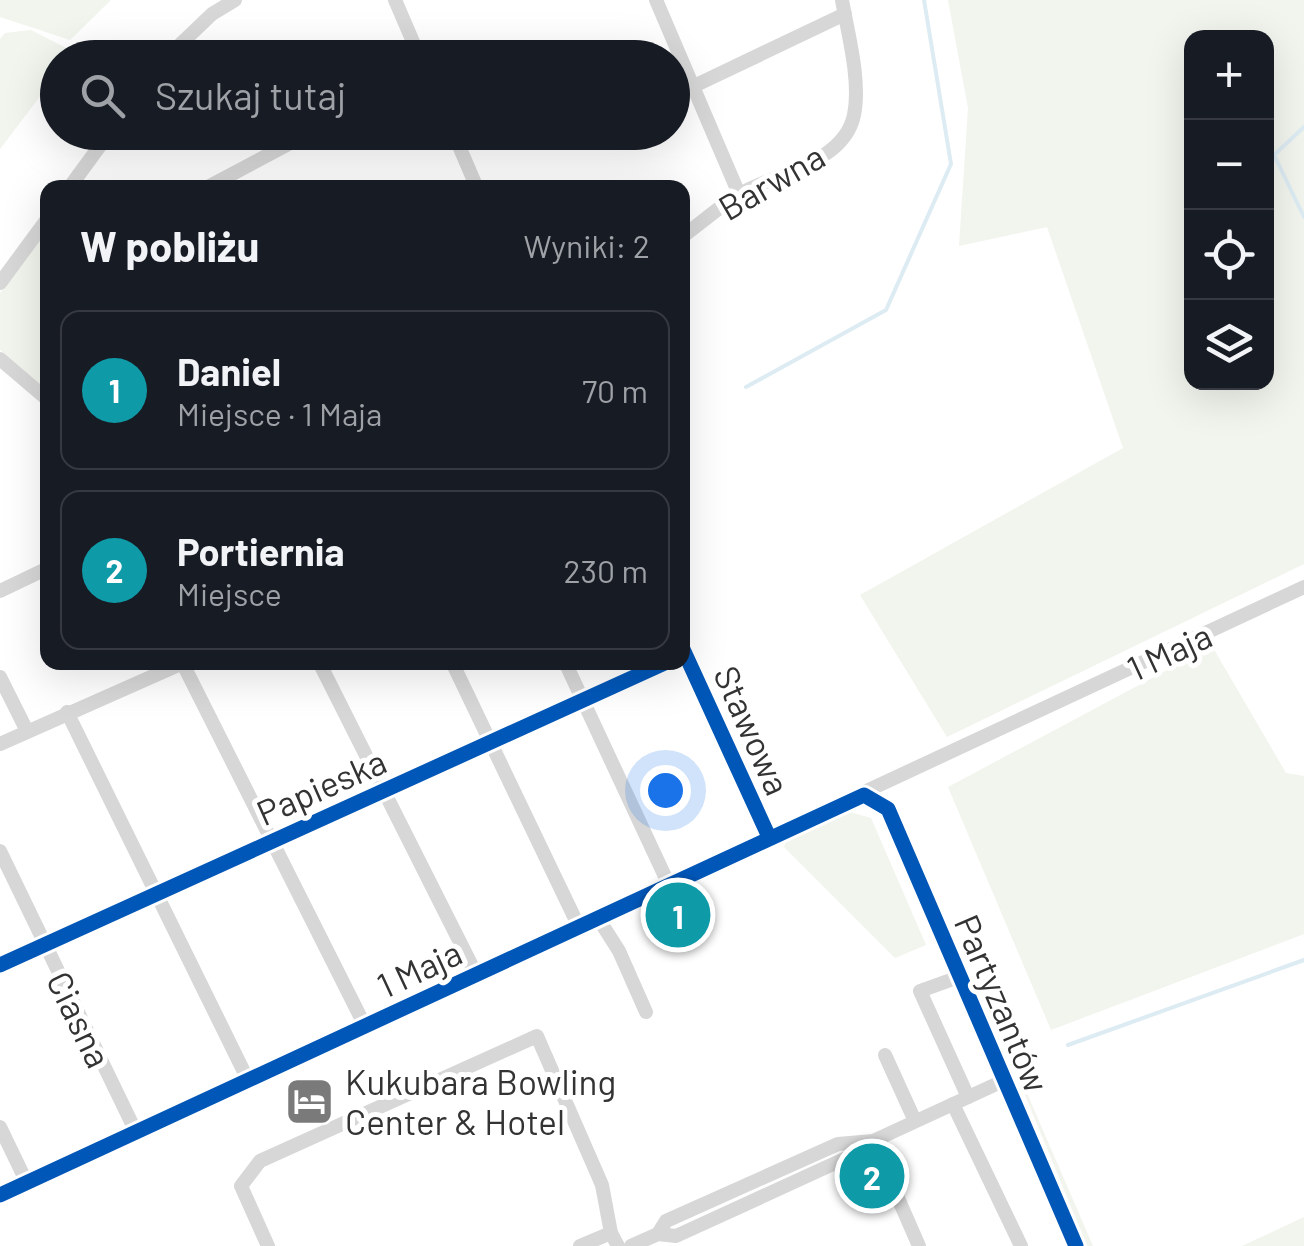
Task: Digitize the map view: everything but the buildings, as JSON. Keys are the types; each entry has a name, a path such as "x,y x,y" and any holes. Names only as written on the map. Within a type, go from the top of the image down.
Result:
{"street":[{"path":"185,40 212,14 236,0"},
{"path":"395,0 412,40"},
{"path":"656,0 674,40"},
{"path":"694,86 843,7"},
{"name":"Barwna","path":"690,231 739,194 826,154 848,132 854,114 854,85 843,7"},
{"path":"690,77 739,194"},
{"path":"76,180 97,150"},
{"path":"221,180 277,150"},
{"path":"461,150 474,180"},
{"path":"0,283 40,229"},
{"path":"0,359 40,393"},
{"path":"0,591 40,572"},
{"name":"1 Maja","path":"0,1195 1304,587"},
{"name":"Stawowa","path":"690,666 768,837"},
{"path":"0,744 166,670"},
{"path":"186,670 269,842 365,1026"},
{"path":"323,670 476,974"},
{"path":"456,670 579,926"},
{"path":"569,670 669,885"},
{"name":"Papieska","path":"0,965 649,670"},
{"path":"0,677 27,731"},
{"path":"67,712 160,894 248,1080"},
{"name":"Partyzantów","path":"864,795 888,809 1076,1246"},
{"name":"Ciasna","path":"0,851 136,1132"},
{"path":"598,918 619,951 646,1012"},
{"path":"959,976 920,991 968,1097"},
{"path":"268,1246 241,1186 260,1160 536,1036 602,1185 615,1240 580,1246"},
{"path":"886,1055 915,1122"},
{"path":"631,1246 658,1234 666,1222 838,1144 873,1141 1003,1080"},
{"path":"953,1104 1021,1246"},
{"path":"0,1127 27,1183"},
{"path":"873,1141 919,1246"}],"shaded area":[{"path":"0,0 111,0 70,40 0,17"},
{"path":"948,0 1304,0 1304,564 947,737 860,595 1123,448 1047,227 959,246 968,108"},
{"path":"31,30 51,40 40,40 40,96 0,149 0,39 5,33"},
{"path":"40,239 40,388 0,350 0,293"},
{"path":"1212,646 1286,773 1304,776 1304,934 1051,1030 948,787"},
{"path":"846,811 871,818 926,945 895,958 784,847 786,839"},
{"path":"1023,1090 1026,1091 1093,1246 1087,1246"},
{"path":"1304,1217 1304,1246 1242,1246"}],"waterway":[{"path":"746,387 886,310 951,164 924,0"},
{"path":"1304,127 1274,155 1304,217"},
{"path":"1068,1045 1304,960"}],"cycle path":[{"path":"690,664 769,837"},
{"path":"0,965 649,670"},
{"path":"0,1195 864,795 888,809 1076,1246"}],"place":[{"name":"Daniel","path":"678,915"},
{"name":"Kukubara Bowling Center & Hotel","path":"310,1101"},
{"name":"Portiernia","path":"872,1176"}]}
